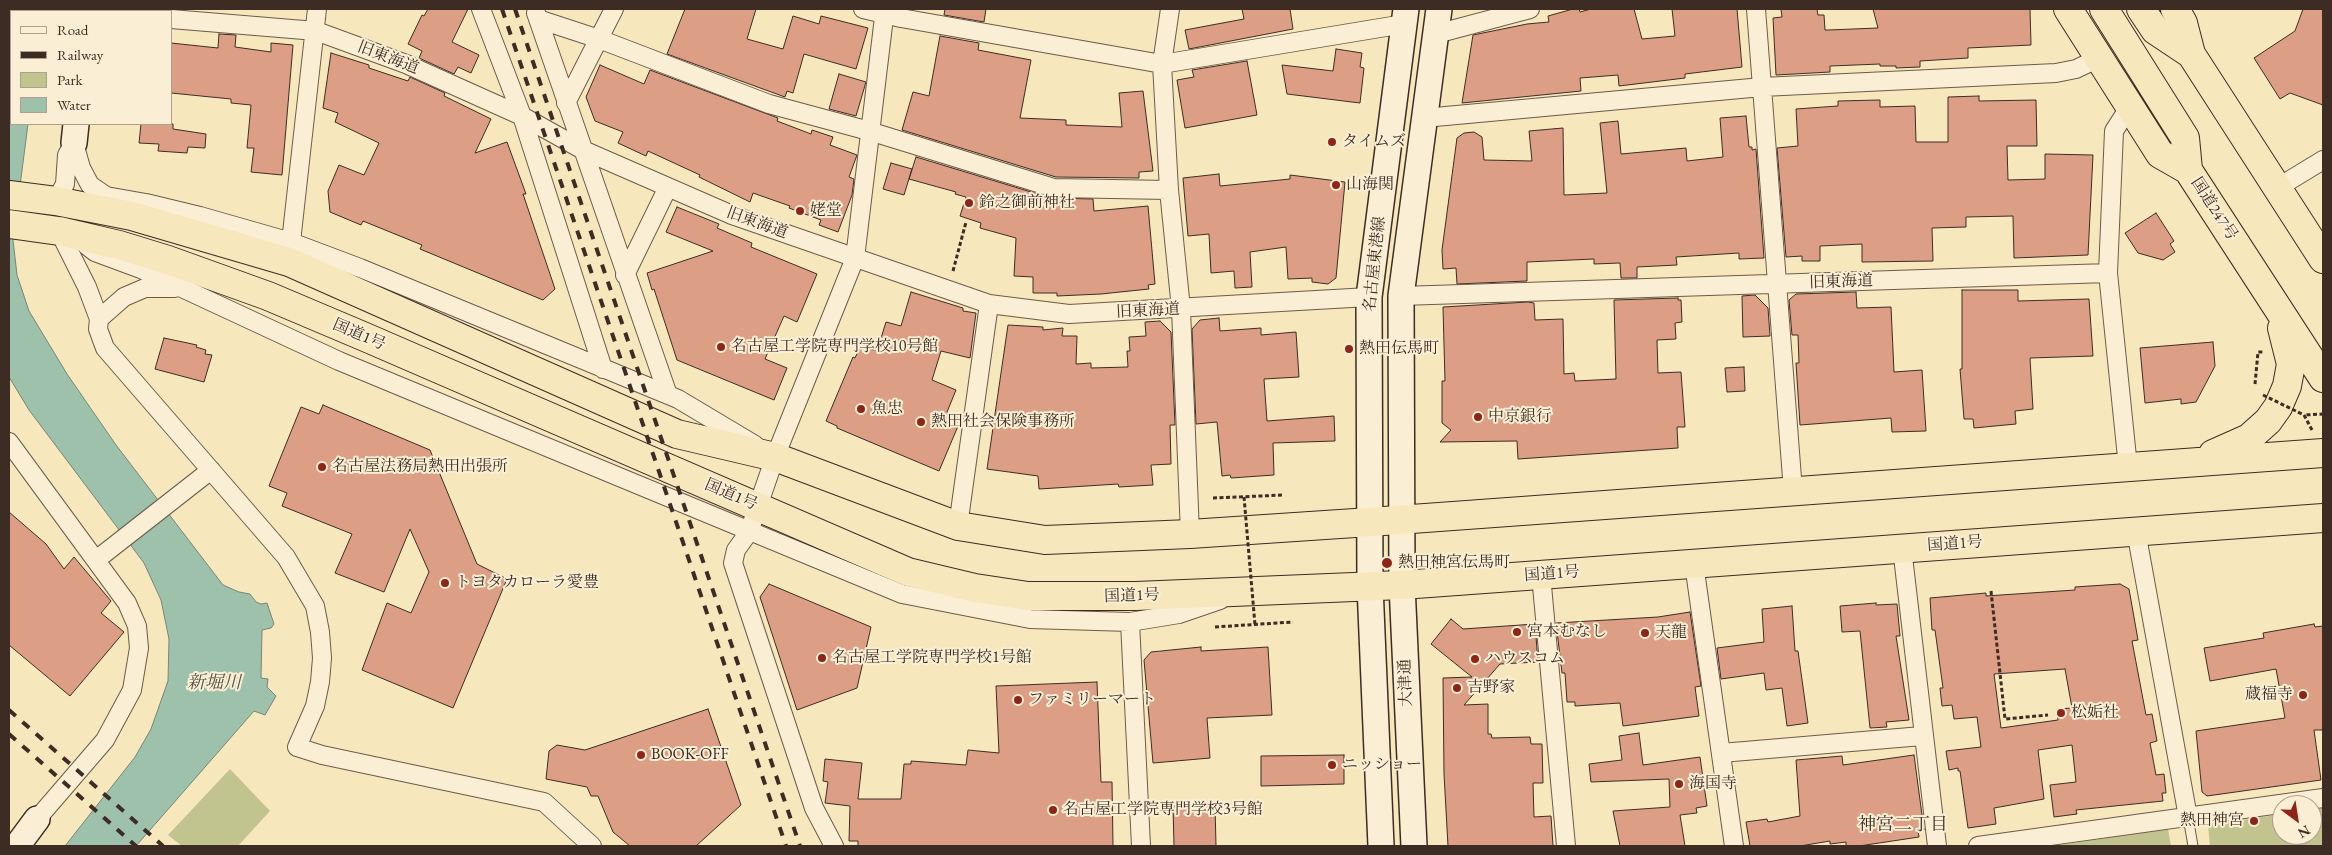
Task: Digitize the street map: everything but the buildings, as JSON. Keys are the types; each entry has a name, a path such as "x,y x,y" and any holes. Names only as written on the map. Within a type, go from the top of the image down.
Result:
{"highway":[{"path":"2068,9 2160,154 2188,170"},
{"name":"国道247号","path":"2104,9 2185,138 2188,170 2323,378"},
{"path":"2141,9 2155,30 2190,54"},
{"path":"2175,9 2183,23 2190,54 2323,260"},
{"path":"9,195 132,216 289,262 677,434 775,457 958,526 1045,540 1190,534 1370,522 2185,463 2318,442"},
{"name":"国道1号","path":"9,224 56,231 119,245 168,260 268,296 908,572 975,588 1028,596 1136,596 1402,585 2323,518"},
{"path":"2185,463 2231,448 2249,438 2268,421 2278,407 2287,386 2291,364 2286,340 2270,296"}],"main road":[{"name":"名古屋東港線","path":"1403,519 1401,296 1439,9"},
{"name":"名古屋東港線","path":"1370,522 1369,297 1405,17"},
{"name":"大津通","path":"1403,519 1402,585 1414,846"},
{"name":"大津通","path":"1370,522 1370,586 1381,846"},
{"path":"17,846 37,819"}],"street":[{"path":"36,9 53,10"},
{"path":"291,242 317,9"},
{"path":"481,9 522,116 603,369"},
{"path":"566,103 614,9"},
{"path":"864,9 1162,64 1405,17"},
{"path":"1170,9 1162,64 1168,190 1181,309 1190,534"},
{"path":"1436,34 1530,9"},
{"path":"1756,9 1793,491"},
{"path":"834,846 814,808 733,562 736,550 749,532 775,457 855,258 884,12"},
{"path":"537,14 769,104 869,131 1054,188 1168,190"},
{"path":"537,14 625,275 668,395"},
{"name":"旧東海道","path":"172,19 316,31 406,64 522,116 583,150 732,215 989,304 1069,314 1369,297"},
{"path":"1424,118 1762,87 2056,73 2076,69 2099,58"},
{"path":"2128,467 2108,273 2114,131 2130,106"},
{"path":"75,133 81,168 90,185 106,196 146,203 291,242 360,268 668,395 775,457"},
{"path":"47,200 65,184 67,155 75,133"},
{"path":"2277,188 2323,160"},
{"path":"625,275 668,187"},
{"path":"99,210 146,203"},
{"path":"56,231 95,252 141,269 178,288 339,361 902,594 1030,619 1130,622 1178,614 1249,590"},
{"path":"56,231 76,261 99,319 98,329 105,348 286,557 314,606 320,632 322,658 320,682 315,706 297,747 322,756 544,802 592,846"},
{"name":"旧東海道","path":"1401,296 2108,273"},
{"path":"99,319 124,297 145,288 178,288"},
{"path":"958,526 989,304"},
{"path":"9,442 102,556 137,626 139,648 132,690 105,740 37,819"},
{"path":"102,556 211,470"},
{"path":"2136,531 2188,816"},
{"path":"1902,548 1922,736 1937,846"},
{"path":"1694,564 1734,846"},
{"path":"1541,575 1566,846"},
{"path":"1130,622 1140,846"},
{"path":"1721,752 1922,736"},
{"path":"1978,846 2323,798"}],"lane":[{"path":"2188,816 2193,846"}],"path":[{"path":"951,277 966,222"},
{"path":"2255,384 2258,352 2265,352 2265,361"},
{"path":"2263,387 2263,395 2304,415 2323,414"},
{"path":"2304,415 2318,442"},
{"path":"1214,498 1284,495"},
{"path":"1244,497 1255,624"},
{"path":"1990,591 2005,719 2048,715"},
{"path":"1215,627 1293,622"}],"green space":[{"path":"230,769 270,811 238,846 182,846 168,835"},
{"path":"2322,808 2323,846 2210,846 2208,825 2272,815 2272,845 2322,845"},
{"path":"2168,829 2171,846 2052,846"}],"water":[{"name":"新堀川","path":"9,9 43,9 10,10 10,125 28,125 13,240 17,275 29,311 67,374 116,445 223,585 239,592 250,594 256,602 261,604 267,603 274,624 271,628 262,630 261,678 268,679 267,687 276,696 265,715 254,711 136,846 65,846 135,757 151,729 168,681 169,639 161,600 144,563 29,410 9,377"}],"railway":[{"path":"502,9 786,846"},
{"path":"515,9 800,846"},
{"path":"9,710 163,846"},
{"path":"9,734 136,846"}],"place":[{"name":"タイムズ","path":"1332,142"},
{"name":"山海関","path":"1336,185"},
{"name":"鈴之御前神社","path":"969,203"},
{"name":"姥堂","path":"800,211"},
{"name":"名古屋工学院専門学校10号館","path":"721,347"},
{"name":"熱田伝馬町","path":"1349,349"},
{"name":"魚忠","path":"861,409"},
{"name":"中京銀行","path":"1478,417"},
{"name":"熱田社会保険事務所","path":"921,422"},
{"name":"名古屋法務局熱田出張所","path":"322,467"},
{"name":"熱田神宮伝馬町","path":"1387,563"},
{"name":"トヨタカローラ愛豊","path":"445,583"},
{"name":"宮本むなし","path":"1517,632"},
{"name":"天龍","path":"1645,633"},
{"name":"名古屋工学院専門学校1号館","path":"822,658"},
{"name":"ハウスコム","path":"1475,659"},
{"name":"吉野家","path":"1457,688"},
{"name":"蔵福寺","path":"2303,695"},
{"name":"ファミリーマート","path":"1018,700"},
{"name":"松姤社","path":"2061,713"},
{"name":"BOOK-OFF","path":"641,755"},
{"name":"ニッショー","path":"1332,765"},
{"name":"海国寺","path":"1679,784"},
{"name":"名古屋工学院専門学校3号館","path":"1053,810"},
{"name":"熱田神宮","path":"2254,821"}],"district":[{"name":"神宮二丁目","path":"1903,825"}]}
